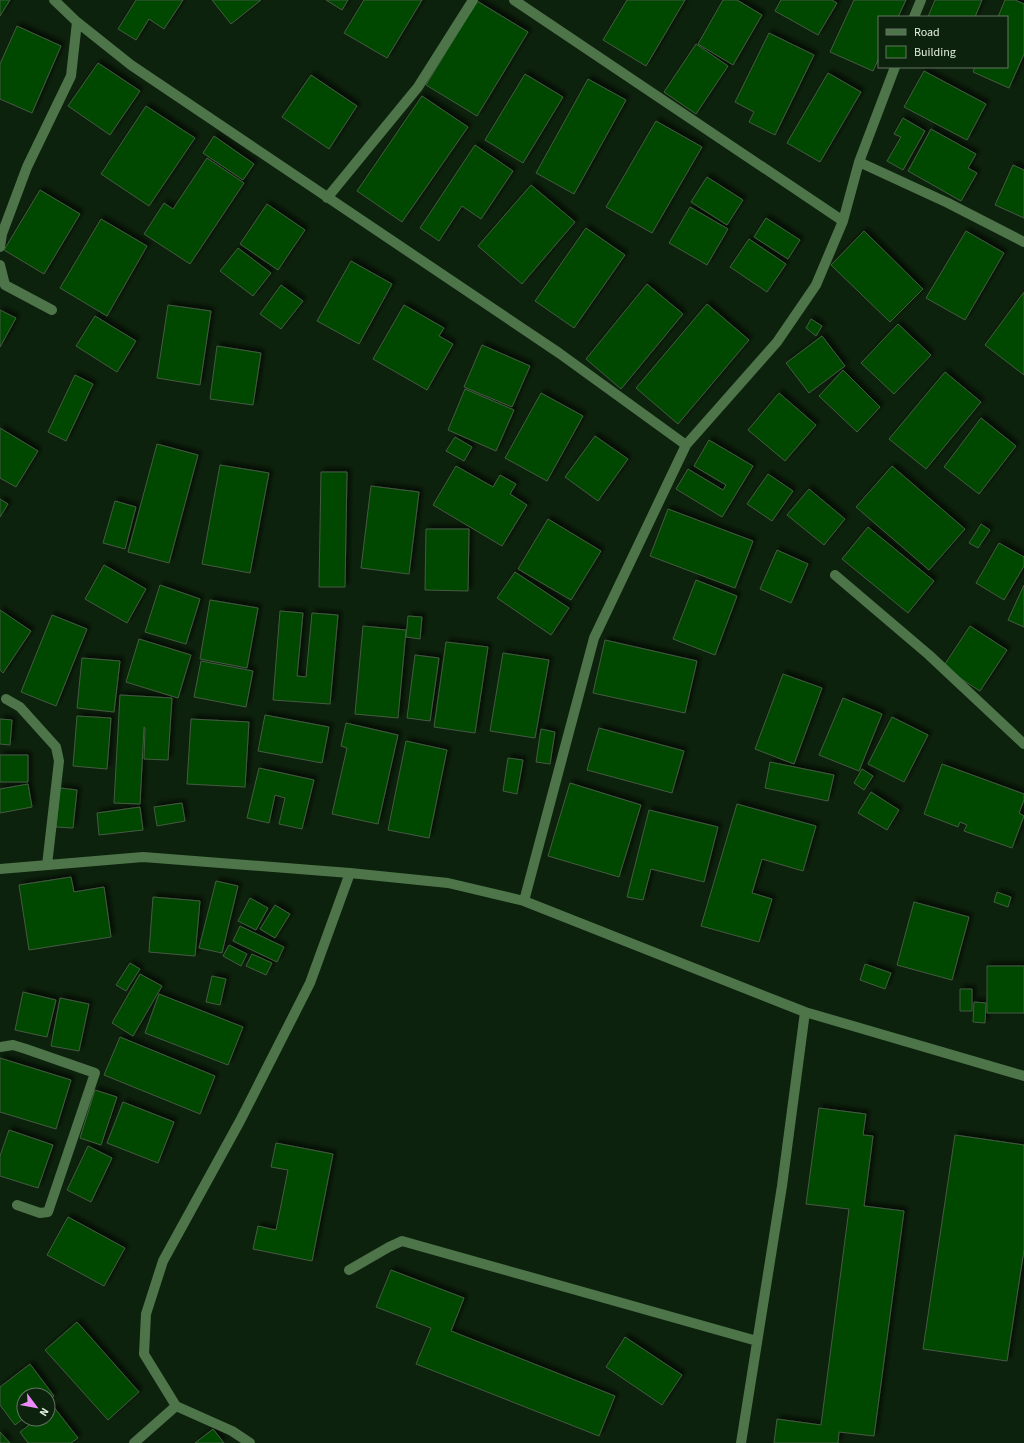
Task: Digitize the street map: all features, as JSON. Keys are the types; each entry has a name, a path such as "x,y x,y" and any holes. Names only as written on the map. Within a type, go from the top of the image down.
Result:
{"street":[{"path":"54,0 77,22 131,65 559,353 686,445"},
{"path":"327,198 418,87 473,0"},
{"path":"514,0 843,222"},
{"path":"914,16 921,0"},
{"path":"0,247 2,234 27,167 71,76 77,22"},
{"path":"524,901 594,638 686,445 777,342 816,285 843,222 859,162 895,68"},
{"path":"859,162 948,203 1024,242"},
{"path":"0,265 5,285 52,310"},
{"path":"835,575 929,655 1024,744"},
{"path":"6,699 20,707 56,747 59,761 47,865"},
{"path":"0,869 143,857 350,873 448,883 524,901 804,1012 1024,1076"},
{"path":"250,1443 232,1431 176,1406 144,1354 146,1314 163,1261 240,1122 310,983 350,873"},
{"path":"741,1443 782,1186 804,1012"},
{"path":"0,1047 13,1045 94,1074 48,1212 40,1213 17,1205"},
{"path":"349,1270 389,1246 402,1241 757,1341"},
{"path":"134,1443 176,1406"}],"building":[{"path":"0,0 10,0 0,16"},
{"path":"136,0 183,0 164,29 149,19 136,40 118,29"},
{"path":"212,0 261,0 231,24"},
{"path":"326,0 348,0 342,10"},
{"path":"364,0 422,0 387,58 344,33"},
{"path":"627,0 685,0 646,66 603,40"},
{"path":"723,0 737,0 762,15 733,65 698,44"},
{"path":"781,0 832,0 837,3 818,35 775,11"},
{"path":"854,0 906,0 898,16 878,16 878,60 873,71 830,52"},
{"path":"935,0 982,0 975,16 928,16"},
{"path":"1005,0 1015,0 1024,4 1024,54 1009,88 973,72 975,68 1008,68 1008,16 998,16"},
{"path":"477,1 528,32 477,116 426,85"},
{"path":"17,26 61,46 32,113 0,99 0,64"},
{"path":"769,33 814,55 775,135 749,122 754,112 735,102"},
{"path":"696,44 728,66 696,114 664,92"},
{"path":"98,63 140,91 110,135 68,106"},
{"path":"924,71 986,104 967,140 904,107"},
{"path":"828,73 861,92 820,162 787,143"},
{"path":"525,74 563,97 523,163 485,140"},
{"path":"311,75 357,106 329,149 282,117"},
{"path":"588,79 626,100 574,194 536,173"},
{"path":"422,96 468,127 402,222 357,191"},
{"path":"146,106 195,138 149,206 101,174"},
{"path":"903,118 925,131 903,170 887,161 901,137 894,134"},
{"path":"656,121 702,147 652,233 606,207"},
{"path":"931,129 976,154 968,168 977,173 961,201 908,171"},
{"path":"214,136 254,164 243,180 203,153"},
{"path":"475,145 513,171 481,219 462,206 439,241 420,228"},
{"path":"207,158 244,183 190,264 144,234 164,203 173,209"},
{"path":"1013,165 1024,170 1024,218 995,205"},
{"path":"707,177 743,200 727,225 691,202"},
{"path":"531,185 575,222 522,284 478,246"},
{"path":"40,190 80,214 44,274 4,250"},
{"path":"267,204 305,230 278,270 240,244"},
{"path":"690,207 728,229 707,265 669,243"},
{"path":"766,218 800,240 788,259 754,237"},
{"path":"101,219 147,246 107,316 60,288"},
{"path":"586,228 625,255 574,328 535,301"},
{"path":"864,231 923,289 890,322 831,265"},
{"path":"966,231 1004,253 965,320 926,298"},
{"path":"749,239 786,264 767,292 730,267"},
{"path":"238,248 271,273 253,296 220,271"},
{"path":"351,261 392,284 359,344 317,321"},
{"path":"647,284 683,314 621,389 586,359"},
{"path":"281,285 303,301 281,329 260,314"},
{"path":"1024,292 1024,375 985,345"},
{"path":"707,304 749,340 678,424 636,388"},
{"path":"168,305 211,311 200,385 157,378"},
{"path":"404,305 444,328 439,336 453,344 427,390 373,359"},
{"path":"0,310 16,318 0,347"},
{"path":"95,316 136,341 117,372 76,346"},
{"path":"811,319 822,326 816,336 806,328"},
{"path":"898,324 931,355 894,394 861,363"},
{"path":"822,336 845,366 809,393 786,363"},
{"path":"482,345 530,366 512,407 464,387"},
{"path":"217,346 261,353 253,405 210,399"},
{"path":"843,370 880,407 857,432 819,396"},
{"path":"945,372 981,402 926,469 889,439"},
{"path":"75,375 93,384 66,441 48,432"},
{"path":"465,389 514,410 496,451 448,430"},
{"path":"541,393 583,416 547,481 505,458"},
{"path":"779,393 816,425 785,461 748,430"},
{"path":"981,418 1016,446 979,494 944,467"},
{"path":"0,428 38,451 16,487 0,478"},
{"path":"595,436 628,459 598,501 565,477"},
{"path":"455,437 472,447 464,461 446,451"},
{"path":"709,440 753,466 722,517 676,489 688,469 723,490 726,485 694,466"},
{"path":"157,444 198,455 169,563 128,552"},
{"path":"220,465 269,473 250,573 202,564"},
{"path":"456,466 493,487 500,475 516,484 510,494 527,505 502,546 433,505"},
{"path":"892,466 965,529 929,570 856,507"},
{"path":"321,472 347,472 345,587 319,587"},
{"path":"768,474 793,491 772,521 747,504"},
{"path":"371,486 419,492 409,574 361,568"},
{"path":"809,489 845,519 824,545 787,515"},
{"path":"0,499 8,504 0,517"},
{"path":"115,501 136,507 125,549 103,543"},
{"path":"668,509 753,541 735,588 650,556"},
{"path":"548,519 601,551 571,600 518,569"},
{"path":"981,524 990,530 978,548 969,543"},
{"path":"868,527 934,581 908,613 842,559"},
{"path":"426,529 469,529 468,591 425,590"},
{"path":"999,543 1024,557 1024,566 1004,600 976,583"},
{"path":"777,550 808,564 791,603 760,589"},
{"path":"104,565 146,589 127,623 85,599"},
{"path":"515,572 569,608 551,635 497,598"},
{"path":"696,580 737,596 715,655 673,639"},
{"path":"160,585 200,599 186,644 145,632"},
{"path":"1024,585 1024,627 1008,620"},
{"path":"210,600 258,608 247,668 200,659"},
{"path":"0,610 31,631 3,673 0,670"},
{"path":"280,611 303,613 297,676 306,677 312,613 338,615 330,704 273,700"},
{"path":"52,615 87,629 56,706 21,692"},
{"path":"408,616 422,617 420,639 406,637"},
{"path":"363,626 406,630 398,718 355,714"},
{"path":"970,626 1007,650 980,691 943,667"},
{"path":"139,639 191,655 178,698 126,682"},
{"path":"605,640 697,661 685,713 593,693"},
{"path":"446,642 488,647 475,733 434,727"},
{"path":"503,653 549,660 535,738 490,731"},
{"path":"415,655 439,658 430,721 407,718"},
{"path":"82,658 120,661 114,712 77,708"},
{"path":"201,661 253,671 246,707 194,697"},
{"path":"783,674 822,688 794,764 755,749"},
{"path":"120,695 172,698 168,760 144,759 144,727 140,804 114,803"},
{"path":"843,698 882,714 859,771 819,755"},
{"path":"265,715 329,727 322,763 258,751"},
{"path":"77,716 111,718 107,769 73,766"},
{"path":"892,717 928,735 904,782 868,764"},
{"path":"0,719 12,720 10,745 0,744"},
{"path":"191,719 249,722 245,787 187,784"},
{"path":"346,723 398,735 378,824 332,814 347,748 341,746"},
{"path":"599,728 684,751 672,793 587,770"},
{"path":"541,729 555,732 550,764 536,762"},
{"path":"406,741 447,750 429,838 388,830"},
{"path":"0,755 28,755 28,782 0,782"},
{"path":"508,758 523,760 517,794 503,791"},
{"path":"770,762 834,775 828,801 765,788"},
{"path":"942,764 1024,794 1024,800 1019,813 1024,816 1012,848 964,831 967,825 960,822 958,827 924,814"},
{"path":"259,768 314,780 302,829 279,824 285,798 275,795 269,823 247,818"},
{"path":"862,769 873,776 864,790 854,783"},
{"path":"570,783 641,805 619,877 548,856"},
{"path":"28,784 32,807 0,813 0,789"},
{"path":"60,788 77,790 73,828 56,827"},
{"path":"871,792 899,810 887,830 858,813"},
{"path":"182,803 185,821 157,826 154,807"},
{"path":"737,804 816,826 803,871 762,859 752,893 772,899 759,942 701,926"},
{"path":"140,807 143,830 99,835 97,813"},
{"path":"649,810 718,827 704,882 651,869 643,900 627,897"},
{"path":"71,877 74,892 104,887 111,937 29,950 19,885"},
{"path":"216,881 238,886 222,953 199,948"},
{"path":"997,892 1011,897 1008,907 994,902"},
{"path":"153,897 200,901 195,956 149,952"},
{"path":"250,898 268,908 256,930 238,921"},
{"path":"914,902 969,917 952,980 897,965"},
{"path":"275,905 290,914 275,938 260,929"},
{"path":"240,926 284,947 277,962 233,941"},
{"path":"229,945 247,954 241,966 223,956"},
{"path":"252,954 272,963 266,975 246,966"},
{"path":"130,963 140,969 126,991 116,985"},
{"path":"865,964 891,973 885,989 860,980"},
{"path":"987,966 1024,966 1024,1013 987,1013"},
{"path":"140,974 162,986 133,1036 112,1023"},
{"path":"212,976 226,979 220,1005 206,1002"},
{"path":"960,989 972,989 972,1011 960,1011"},
{"path":"23,992 56,1000 47,1037 15,1030"},
{"path":"159,994 243,1027 228,1065 145,1033"},
{"path":"60,998 89,1004 79,1051 51,1046"},
{"path":"974,1002 986,1003 985,1023 973,1022"},
{"path":"120,1037 215,1076 200,1114 104,1075"},
{"path":"0,1058 71,1080 56,1129 0,1112"},
{"path":"95,1090 117,1097 101,1145 80,1138"},
{"path":"123,1102 174,1122 158,1163 107,1143"},
{"path":"819,1108 866,1114 863,1135 873,1136 864,1206 904,1211 874,1436 839,1432 838,1443 774,1443 777,1419 821,1425 849,1209 806,1204"},
{"path":"9,1130 53,1145 38,1188 0,1176 0,1156"},
{"path":"955,1135 1024,1145 1024,1250 1007,1361 923,1349"},
{"path":"276,1143 333,1154 312,1261 253,1249 258,1226 276,1230 288,1170 271,1167"},
{"path":"88,1146 112,1158 91,1202 67,1190"},
{"path":"68,1217 125,1248 104,1286 47,1255"},
{"path":"391,1270 464,1298 451,1331 615,1396 599,1436 416,1364 431,1328 376,1307"},
{"path":"77,1322 139,1392 108,1420 45,1350"},
{"path":"625,1337 682,1375 662,1405 606,1367"},
{"path":"30,1364 47,1387 16,1387 15,1425 0,1405 0,1387"},
{"path":"56,1410 78,1438 71,1443 28,1443 20,1432 27,1427 56,1427"},
{"path":"213,1429 224,1443 195,1443"},
{"path":"0,1432 10,1443 0,1443"}]}
